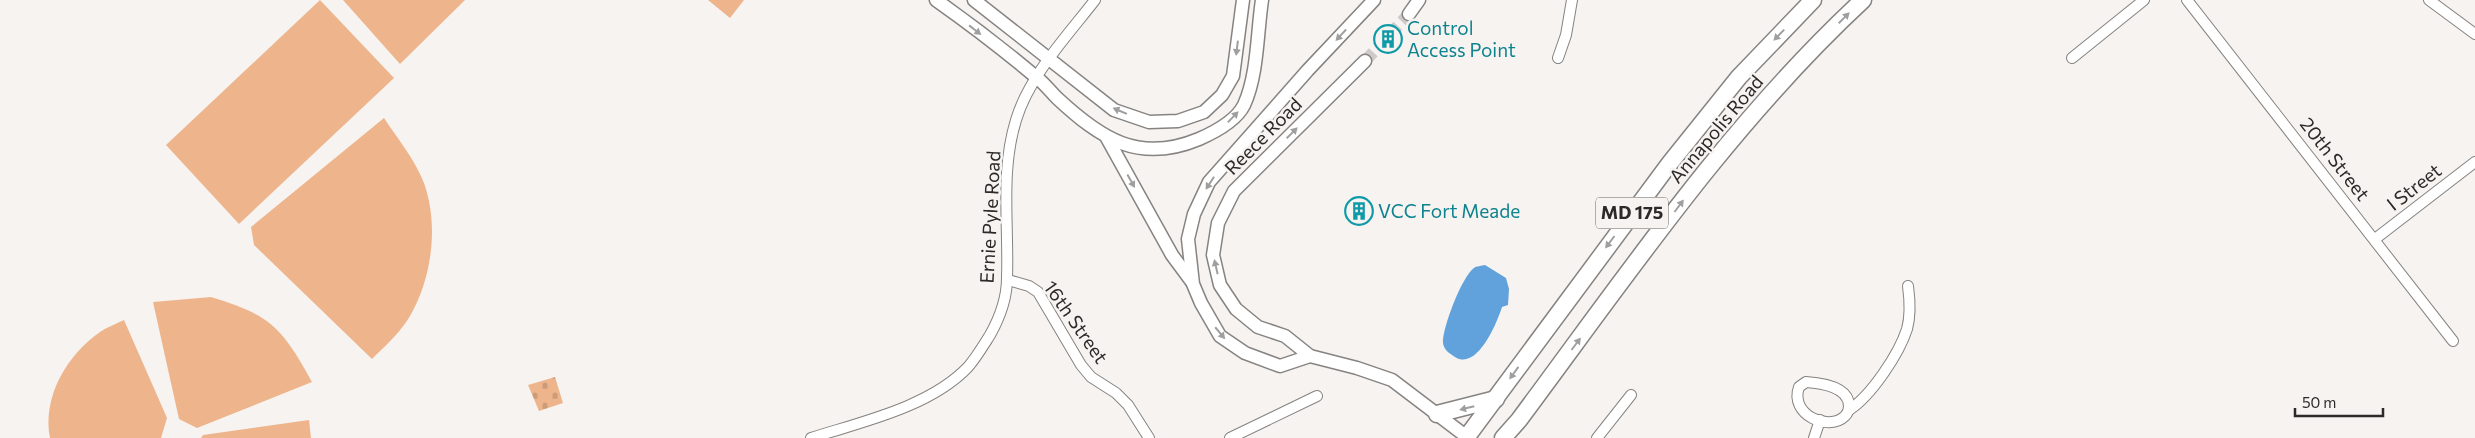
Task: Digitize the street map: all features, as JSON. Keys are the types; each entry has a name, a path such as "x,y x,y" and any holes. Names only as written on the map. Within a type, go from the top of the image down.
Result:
{"main road":[{"name":"Annapolis Road","path":"1466,437 1670,163 1738,78 1813,0"},
{"name":"Annapolis Road","path":"1503,438 1519,420 1693,187 1762,102 1863,0"},
{"path":"1437,414 1496,399"}],"street":[{"name":"Reece Road","path":"936,0 1037,77 1058,99 1107,138 1134,147 1156,150 1184,145 1207,136 1230,121 1243,106 1252,80 1262,0"},
{"path":"974,0 1114,110 1149,122 1178,121 1204,112 1222,94 1233,76 1243,0"},
{"name":"Ernie Pyle Road","path":"811,438 906,406 930,394 968,367 998,320 1008,280 1006,187 1010,148 1016,119 1037,77 1095,0"},
{"name":"Reece Road","path":"1310,356 1280,366 1245,353 1220,336 1200,303 1193,284 1188,239 1194,214 1209,182 1308,70 1374,0"},
{"path":"1409,14 1419,0"},
{"path":"1558,58 1566,35 1572,0"},
{"path":"2072,58 2144,0"},
{"name":"20th Street","path":"2187,0 2375,239 2452,341"},
{"path":"2429,0 2475,34"},
{"name":"Reece Road","path":"1365,61 1234,191 1218,224 1213,255 1220,285 1236,309 1258,327 1285,336 1310,356 1357,368 1392,380 1466,437"},
{"name":"Reece Road","path":"1107,138 1172,255 1193,284"},
{"name":"I Street","path":"2375,239 2475,162"},
{"name":"16th Street","path":"1008,280 1028,286 1038,292 1081,365 1091,377 1116,393 1128,406 1149,438"},
{"path":"1849,410 1849,401 1845,394 1837,389 1806,382 1799,386 1796,396 1798,406 1806,415 1820,420 1838,420 1845,416 1849,410 1861,403 1893,357 1902,340 1909,317 1911,301 1908,286"},
{"path":"1597,438 1631,395"},
{"path":"1230,438 1317,396"},
{"path":"1814,438 1820,420"}],"green space":[{"path":"320,0 394,78 239,224 166,145"},
{"path":"343,0 465,0 400,64"},
{"path":"708,0 744,0 730,18"},
{"path":"384,118 411,158 424,183 429,199 432,234 428,268 418,301 402,328 372,359 254,245 251,227"},
{"path":"211,297 248,310 273,326 292,348 312,382 197,428 179,419 153,302"},
{"path":"124,320 167,418 161,438 50,438 48,423 50,407 60,378 68,365 88,341 103,330"},
{"path":"555,377 563,403 539,411 528,385"},
{"path":"309,420 311,438 201,438 203,435"}],"water":[{"path":"1485,265 1506,278 1509,289 1508,305 1502,307 1491,334 1478,352 1463,360 1455,357 1444,348 1446,326 1454,303 1469,273 1478,266"}],"tunnel":[{"path":"1365,61 1409,14"}],"place":[{"name":"Control Access Point","path":"1388,39"},
{"name":"VCC Fort Meade","path":"1359,211"}]}
